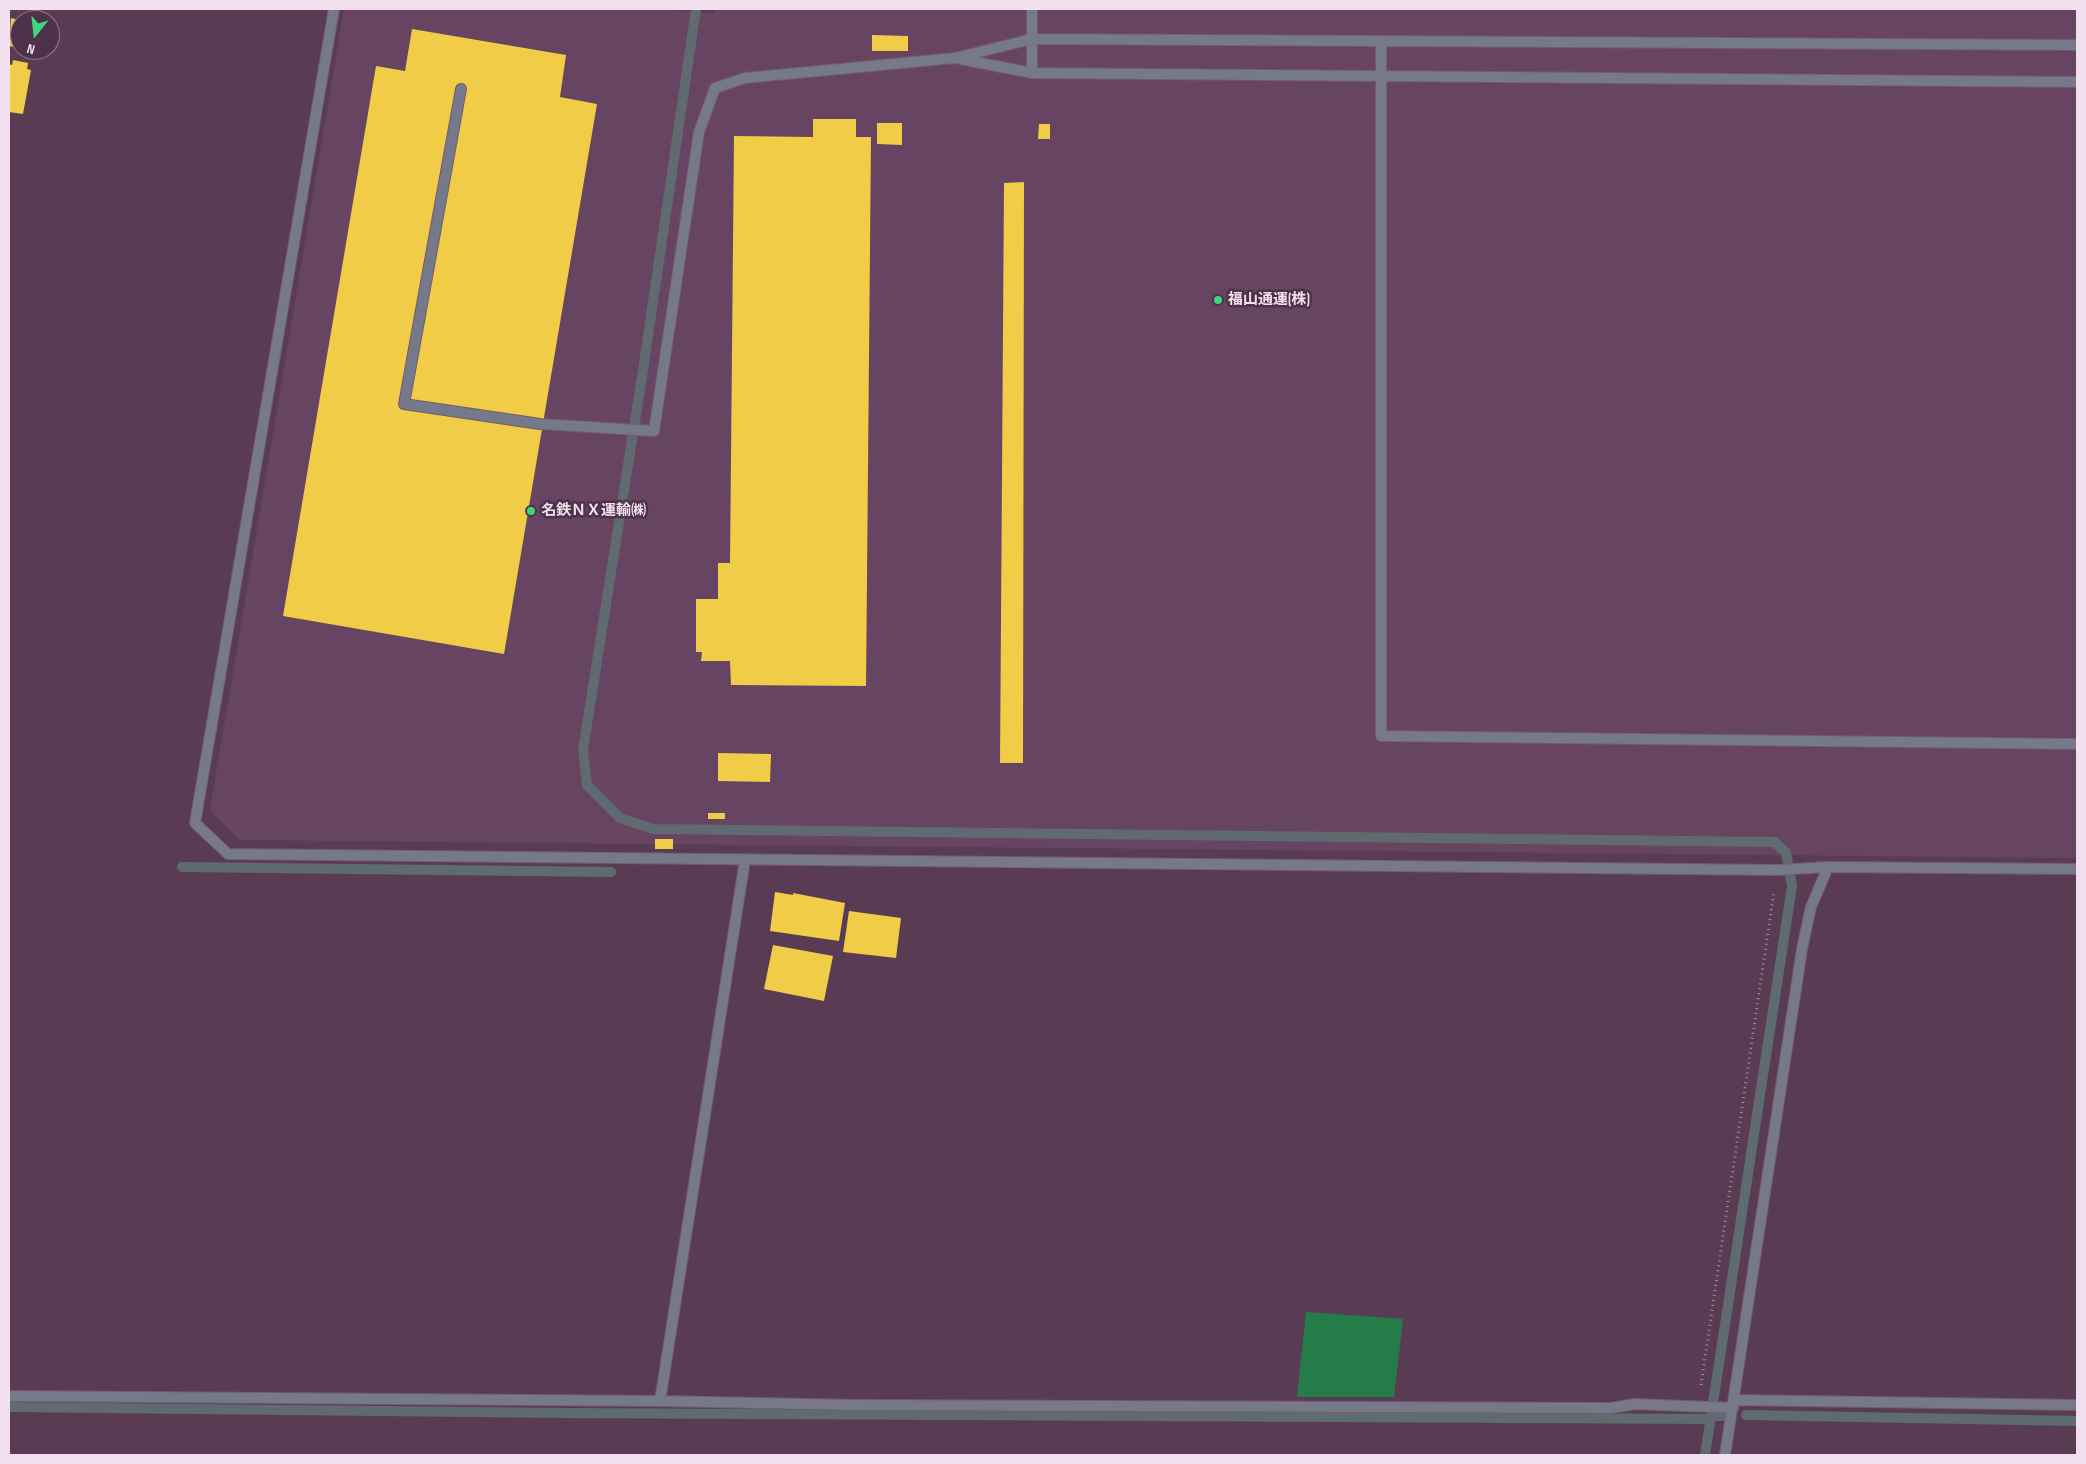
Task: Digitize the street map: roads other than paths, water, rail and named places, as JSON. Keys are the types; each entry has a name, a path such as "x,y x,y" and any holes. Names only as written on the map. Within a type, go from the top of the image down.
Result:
{"street":[{"path":"334,9 195,823 228,854 1781,870 1828,867 2077,869"},
{"path":"1032,9 1032,73"},
{"path":"461,89 404,404 540,424 654,431 699,132 715,88 745,78 955,58 1032,39 2077,45"},
{"path":"1381,41 1380,736 2077,744"},
{"path":"955,58 1032,73 2077,82"},
{"path":"660,1401 745,860"},
{"path":"1725,1455 1731,1405 1802,949 1811,907 1828,867"},
{"path":"9,1396 660,1401 854,1405 1611,1408 1634,1404 1702,1406 2077,1405"}],"waterway":[{"path":"696,9 643,370 583,750 587,785 620,818 653,829 1775,842 1786,853 1792,886 1705,1455"},
{"path":"182,867 611,872"},
{"path":"9,1407 565,1413 1711,1419"},
{"path":"1746,1415 2077,1421"},
{"path":"1711,1416 1724,1416"}],"place":[{"name":"福山通運(株)","path":"1218,300"},
{"name":"名鉄ＮＸ運輸㈱","path":"531,511"}]}
